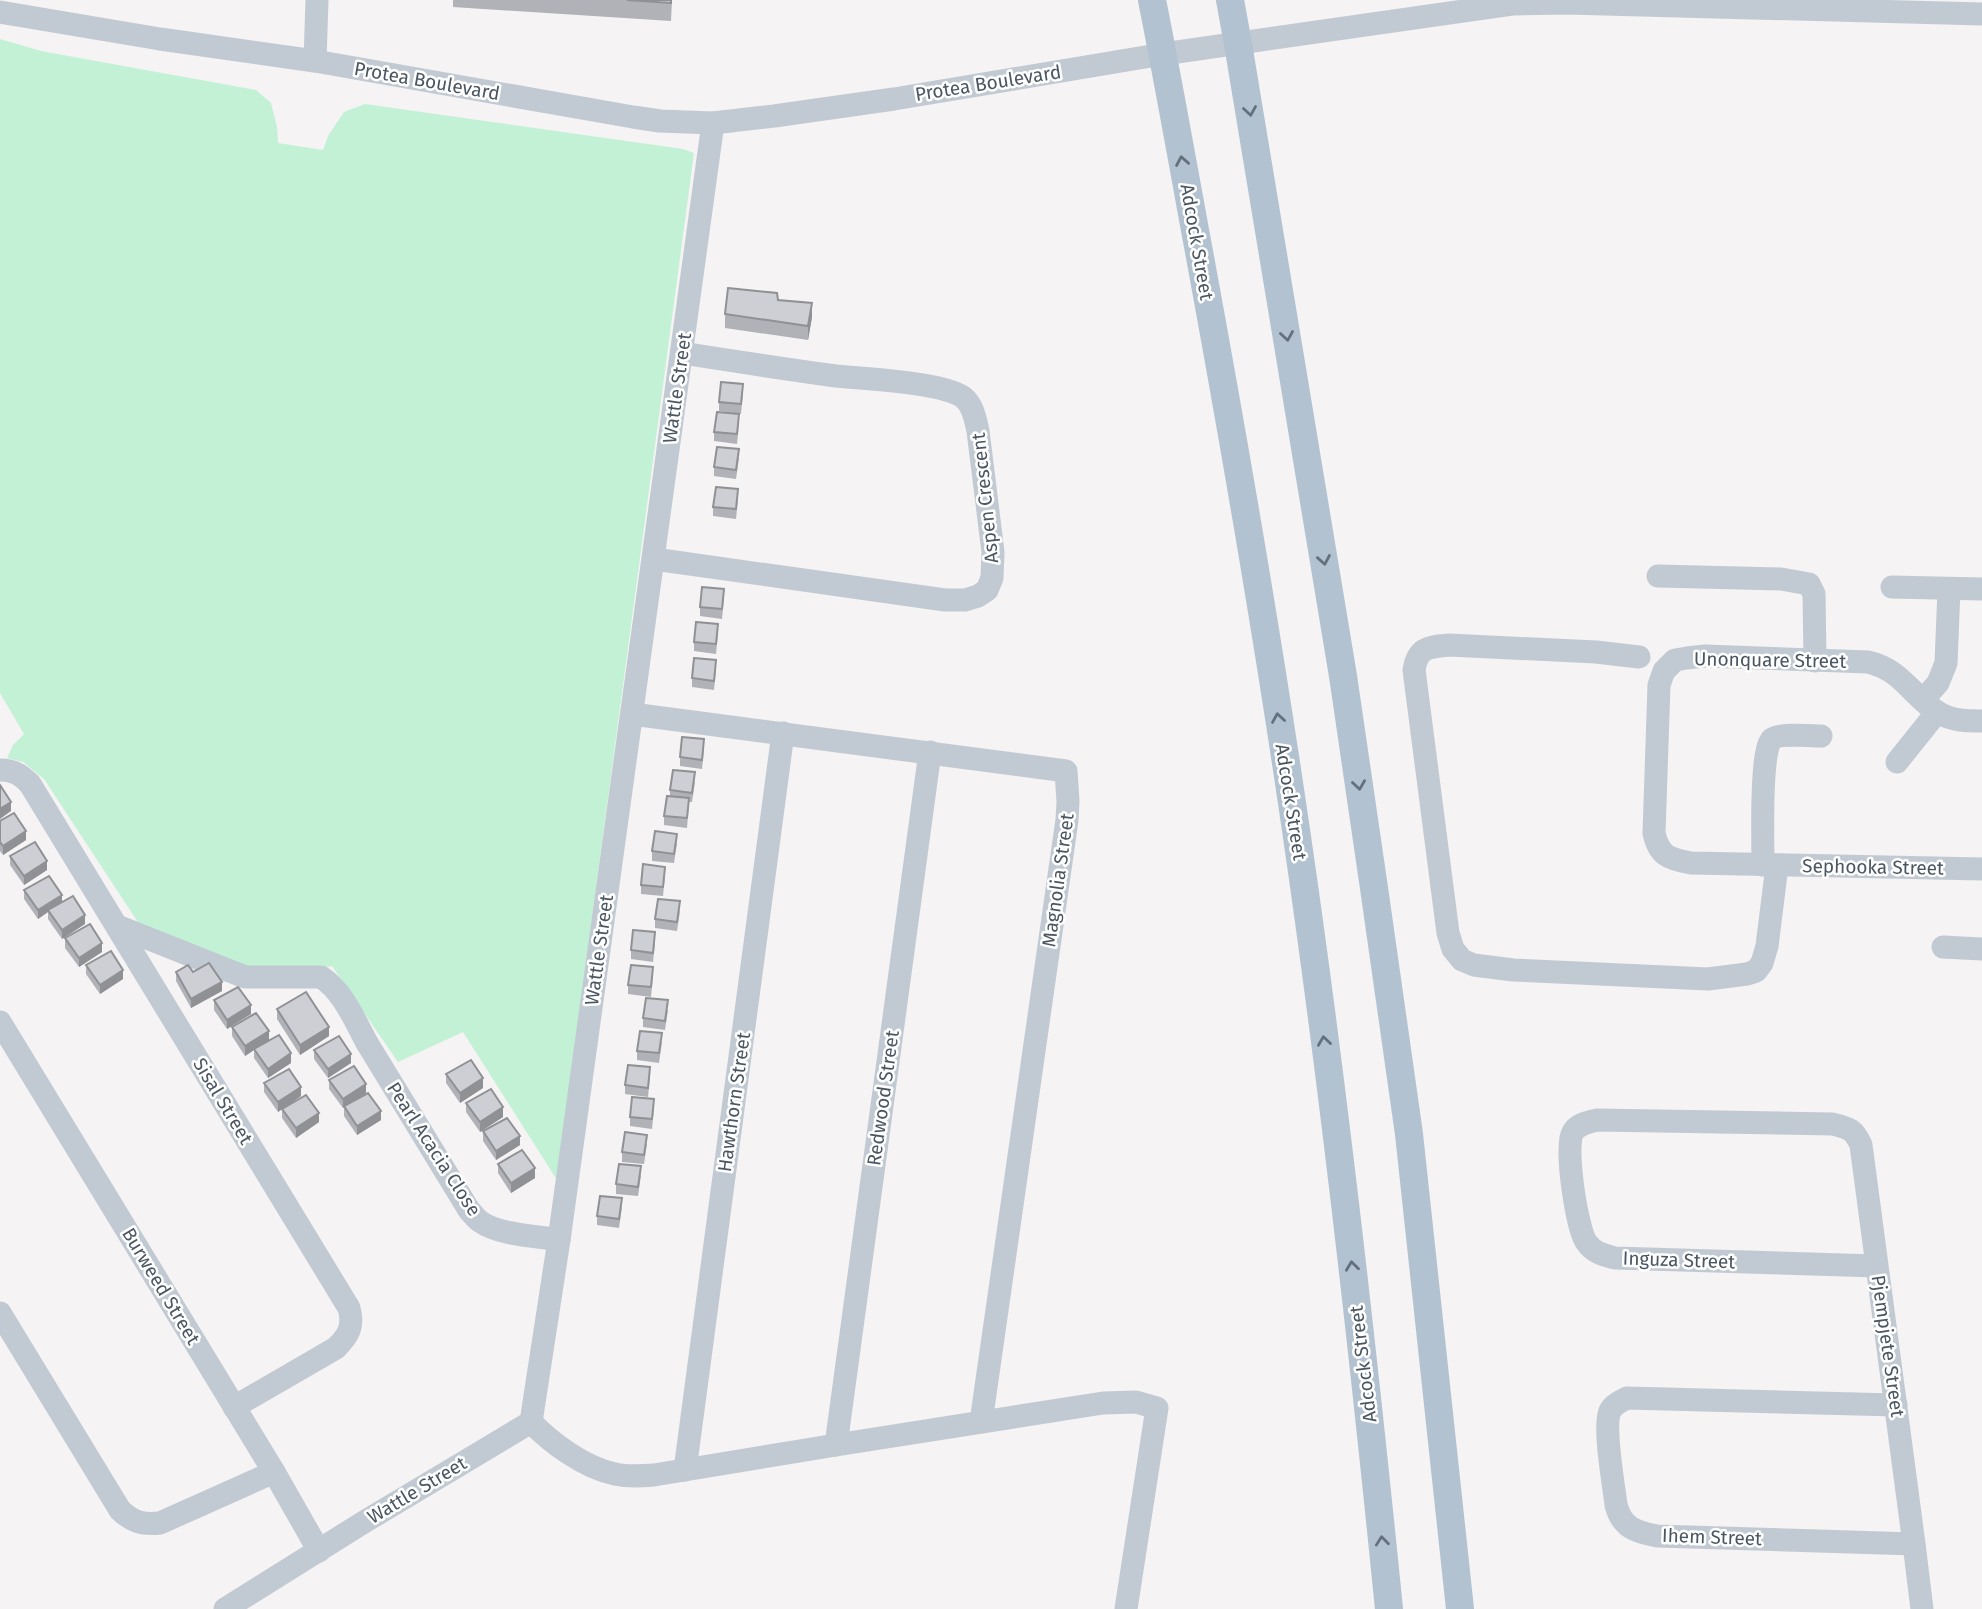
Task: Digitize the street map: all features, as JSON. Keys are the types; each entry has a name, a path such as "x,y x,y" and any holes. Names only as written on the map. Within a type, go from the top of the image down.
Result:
{"main road":[{"name":"Adcock Street","path":"1152,0 1243,500 1296,830 1339,1157 1389,1609"},
{"path":"1230,0 1343,676 1374,888 1409,1134 1460,1609"}],"street":[{"path":"315,61 317,0"},
{"name":"Protea Boulevard","path":"0,12 315,61 633,117 660,121 713,122 894,99 1163,54 1530,3 1982,14"},
{"name":"Wattle Street","path":"225,1609 531,1422 559,1240 713,122"},
{"name":"Aspen Crescent","path":"654,559 945,600 965,600 978,596 987,590 992,578 993,552 978,430 970,404 962,397 929,387 682,353"},
{"path":"1658,576 1781,579 1809,584 1814,594 1815,661"},
{"path":"1892,587 1982,589"},
{"path":"1897,762 1930,706 1946,663 1949,589"},
{"path":"1639,657 1597,652 1449,645 1422,650 1416,658 1414,670 1448,933 1453,950 1462,960 1474,965 1513,970 1709,979 1756,971 1762,963 1767,946 1770,865 1765,762 1769,743 1779,737 1821,736"},
{"name":"Unonquare Street","path":"1770,865 1673,860 1657,846 1654,815 1661,678 1675,660 1705,656 1881,665 1892,671 1930,706 1948,718 1982,721"},
{"name":"Magnolia Street","path":"632,714 1066,771 1068,820 981,1422"},
{"name":"Hawthorn Street","path":"685,1470 783,733"},
{"name":"Redwood Street","path":"836,1445 930,752"},
{"name":"Sisal Street","path":"0,770 12,771 30,784 349,1308 351,1327 346,1338 336,1348 234,1407"},
{"name":"Sephooka Street","path":"1770,865 1982,869"},
{"name":"Pearl Acacia Close","path":"117,926 245,977 321,977 330,982 478,1221 507,1232 559,1240"},
{"path":"1942,947 1982,949"},
{"name":"Burweed Street","path":"0,1022 274,1472 319,1551"},
{"name":"Inguza Street","path":"1808,1123 1587,1122 1574,1130 1570,1138 1570,1165 1582,1236 1589,1246 1600,1254 1615,1258 1877,1266"},
{"name":"Pjempjete Street","path":"1808,1123 1850,1129 1857,1135 1861,1145 1922,1609"},
{"path":"0,1313 120,1510 137,1523 160,1522 274,1472"},
{"name":"Ihem Street","path":"1896,1405 1627,1398 1616,1404 1610,1412 1608,1427 1616,1505 1619,1516 1626,1525 1637,1532 1657,1536 1914,1544"},
{"path":"531,1422 548,1439 597,1469 631,1476 654,1475 1122,1401 1157,1408 1126,1609"}],"green space":[{"path":"0,39 41,51 256,90 271,103 278,143 323,150 328,136 344,112 365,104 683,149 694,153 557,1180 463,1032 398,1062 332,966 308,971 238,971 147,936 44,779 23,762 7,758 13,745 24,734 0,693"}],"building":[{"path":"627,0 671,0 671,3"},
{"path":"728,288 777,293 778,300 812,303 808,326 725,314"},
{"path":"721,382 743,384 741,404 719,402"},
{"path":"717,412 739,414 737,434 714,432"},
{"path":"717,447 739,449 736,470 714,467"},
{"path":"716,487 738,489 736,509 713,507"},
{"path":"702,587 724,589 722,609 700,607"},
{"path":"696,622 718,624 716,644 694,642"},
{"path":"694,658 716,660 714,681 692,678"},
{"path":"682,737 704,739 702,760 680,757"},
{"path":"673,770 695,772 692,793 670,790"},
{"path":"0,785 11,802 0,809"},
{"path":"667,796 689,798 687,818 664,816"},
{"path":"14,813 26,831 3,846 0,842 0,821"},
{"path":"655,831 677,834 674,854 652,851"},
{"path":"35,842 47,861 24,876 10,856"},
{"path":"643,864 665,867 663,887 641,885"},
{"path":"49,876 62,895 38,910 24,890"},
{"path":"73,896 85,915 62,930 48,910"},
{"path":"658,899 680,901 677,922 655,919"},
{"path":"90,924 102,943 79,958 65,938"},
{"path":"633,930 655,932 653,953 631,950"},
{"path":"111,951 123,970 100,985 86,965"},
{"path":"209,963 222,982 191,999 176,972 188,965 193,972"},
{"path":"631,965 653,967 651,987 628,985"},
{"path":"238,987 251,1005 227,1020 214,1000"},
{"path":"306,992 329,1027 300,1045 277,1009"},
{"path":"646,998 668,1000 665,1021 643,1018"},
{"path":"256,1013 269,1031 245,1046 232,1027"},
{"path":"640,1031 662,1033 659,1053 637,1051"},
{"path":"279,1035 291,1053 268,1069 254,1049"},
{"path":"339,1036 351,1054 328,1069 314,1050"},
{"path":"471,1060 483,1078 460,1093 446,1074"},
{"path":"628,1065 650,1067 648,1088 625,1085"},
{"path":"354,1066 366,1084 343,1099 329,1080"},
{"path":"289,1069 301,1087 278,1102 264,1083"},
{"path":"491,1089 503,1107 480,1122 466,1103"},
{"path":"368,1093 381,1111 357,1126 344,1106"},
{"path":"306,1095 319,1113 296,1128 282,1109"},
{"path":"632,1097 654,1099 652,1119 630,1117"},
{"path":"507,1118 520,1136 496,1151 483,1131"},
{"path":"625,1132 647,1135 644,1155 622,1152"},
{"path":"522,1150 535,1168 511,1183 498,1164"},
{"path":"619,1164 641,1166 638,1187 616,1184"},
{"path":"600,1196 622,1198 619,1219 597,1216"}]}
